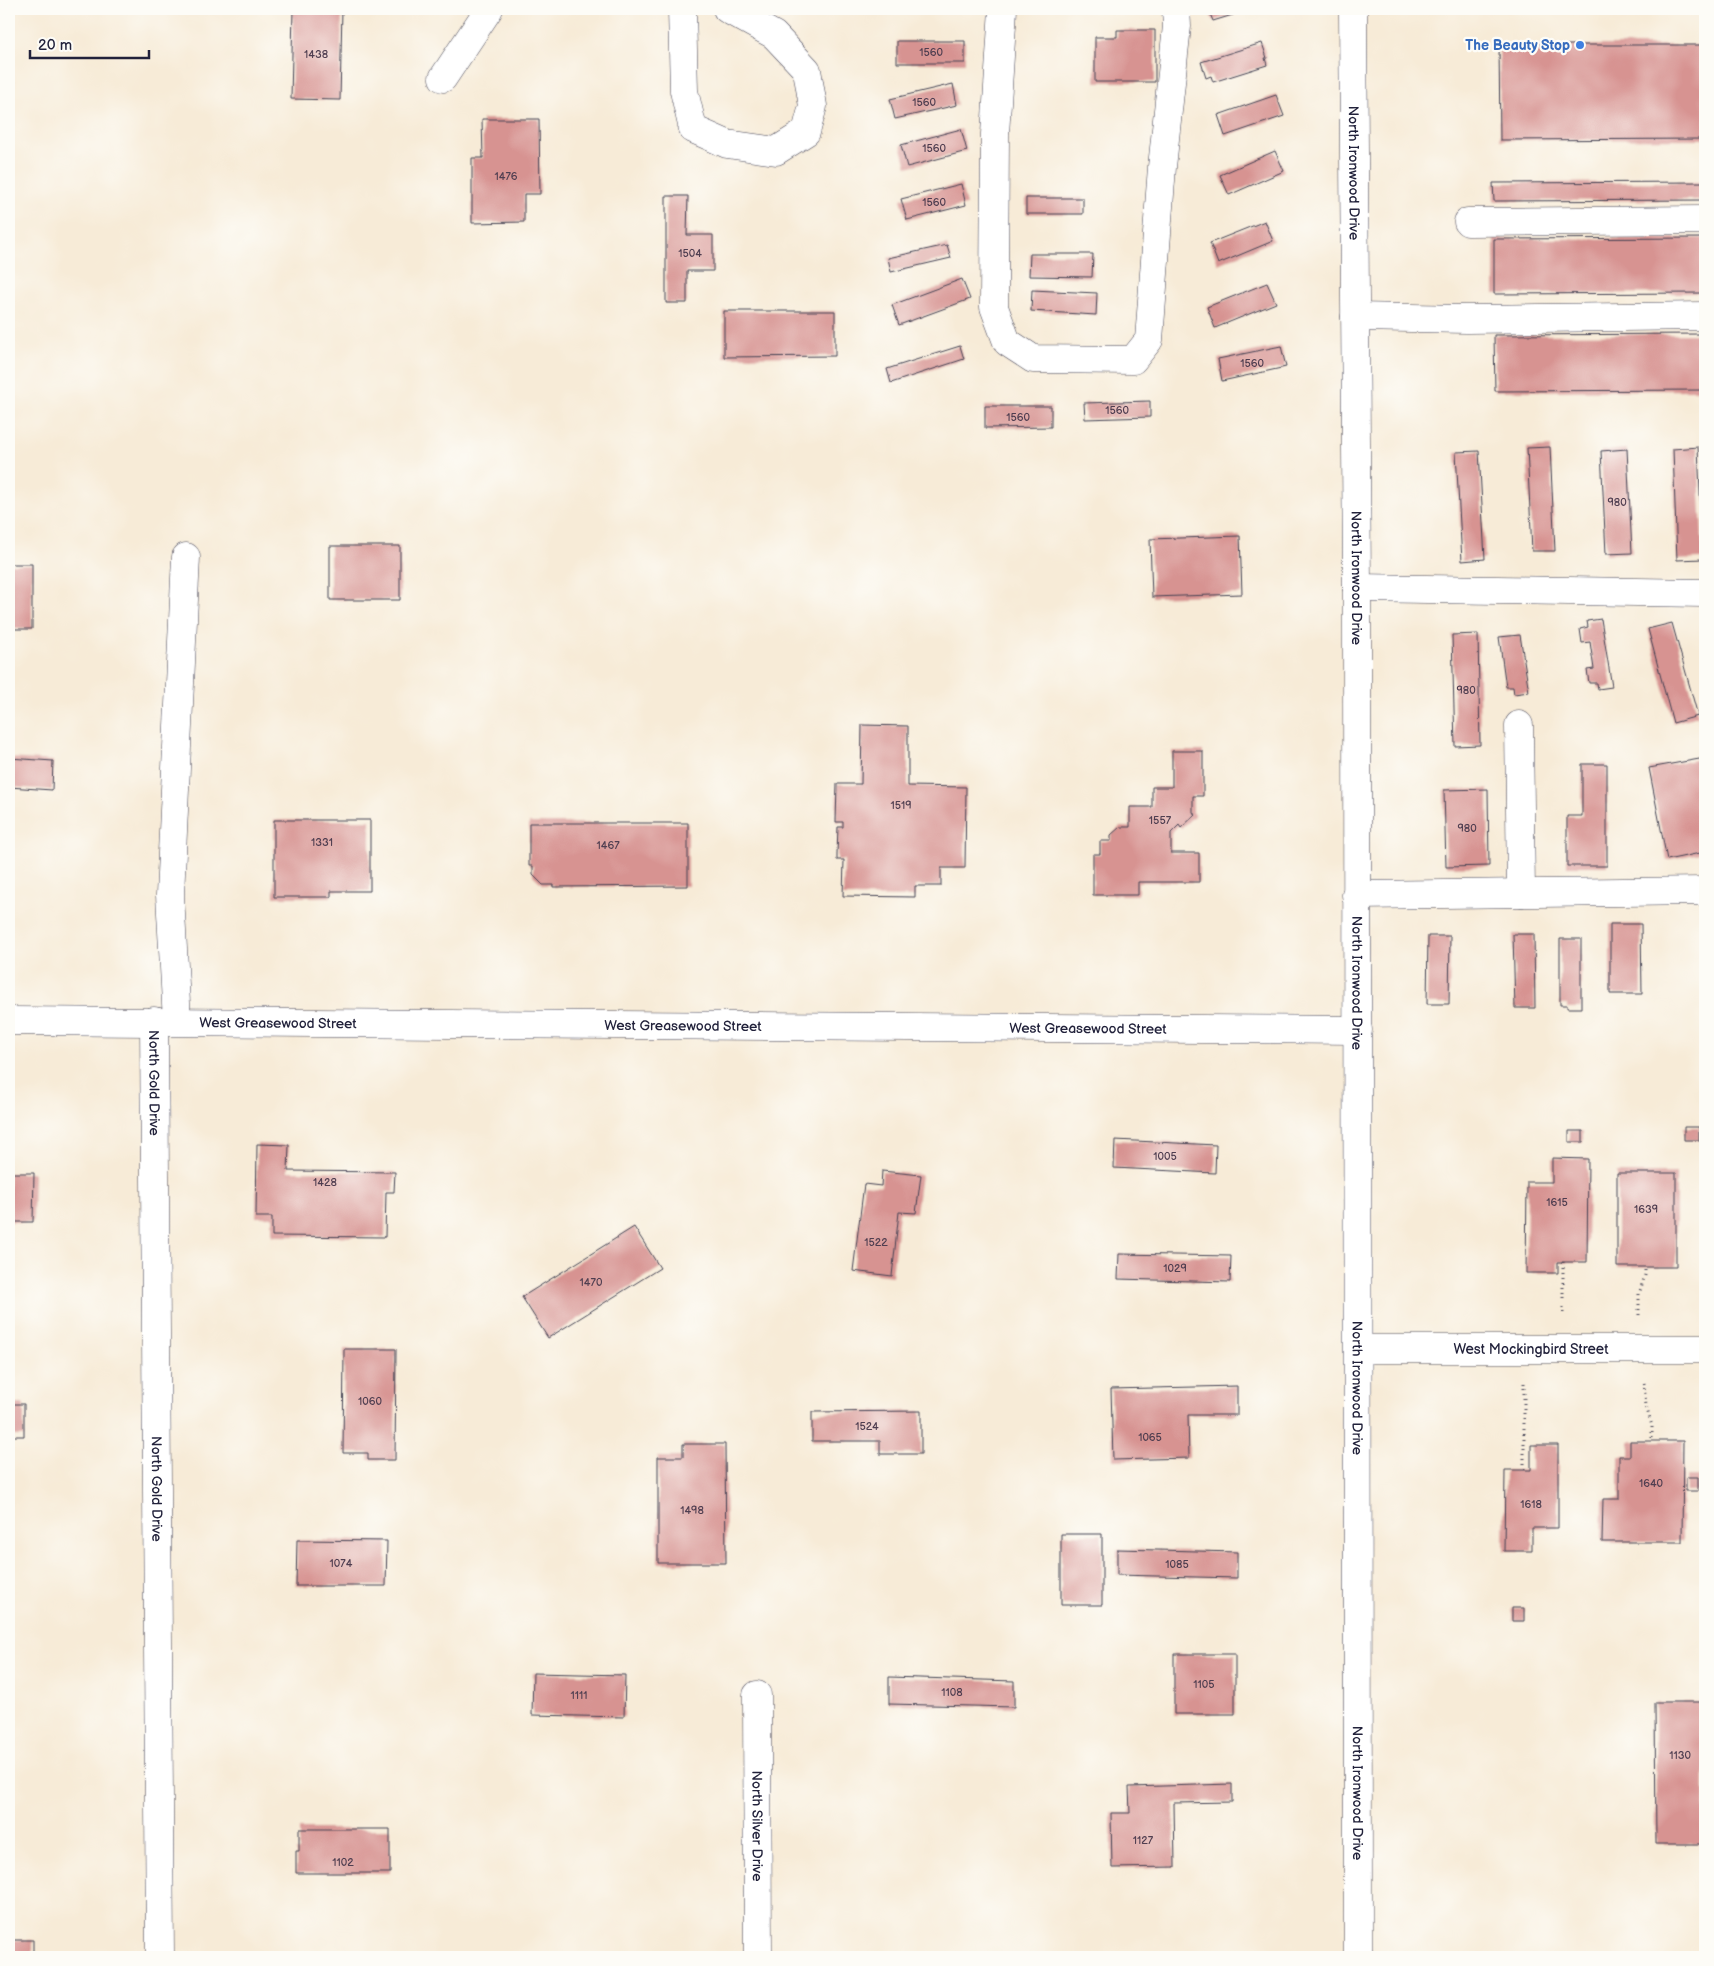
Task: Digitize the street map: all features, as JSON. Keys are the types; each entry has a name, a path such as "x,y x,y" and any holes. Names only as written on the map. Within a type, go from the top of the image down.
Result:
{"street":[{"path":"443,78 490,9"},
{"path":"682,9 684,92 694,129 727,144 776,151 806,132 813,106 807,70 774,35 727,9"},
{"path":"1003,9 994,134 994,307 1007,342 1033,359 1133,360 1150,340 1162,167 1177,26 1176,9"},
{"name":"North Ironwood Drive","path":"1353,9 1359,1350 1358,1957"},
{"path":"1468,222 1705,220"},
{"path":"1355,316 1467,318 1705,316"},
{"name":"North Gold Drive","path":"160,1957 166,1021 186,557"},
{"path":"1357,588 1705,593"},
{"path":"1519,725 1521,893"},
{"path":"1356,895 1705,891"},
{"name":"West Greasewood Street","path":"9,1021 1358,1030"},
{"name":"West Mockingbird Street","path":"1359,1350 1705,1350"},
{"name":"North Silver Drive","path":"757,1695 758,1957"}],"path":[{"path":"1563,1262 1563,1319"},
{"path":"1639,1319 1639,1294 1645,1275 1645,1267"},
{"path":"1524,1382 1524,1470"},
{"path":"1644,1382 1646,1406 1652,1426 1652,1441"}],"building":[{"path":"293,9 342,9 340,100 291,99"},
{"path":"1208,9 1252,9 1213,21"},
{"path":"1117,30 1155,30 1155,82 1095,82 1095,37 1117,37"},
{"path":"897,41 965,41 965,63 897,63"},
{"path":"1262,43 1267,58 1265,58 1267,65 1213,82 1211,76 1206,78 1201,62"},
{"path":"1499,45 1705,45 1705,139 1500,140"},
{"path":"953,84 957,105 895,119 890,99"},
{"path":"1276,95 1284,116 1225,136 1218,115"},
{"path":"482,119 539,119 540,194 524,194 524,222 472,223 472,158 483,158"},
{"path":"961,129 967,151 907,167 901,145"},
{"path":"1275,151 1284,171 1229,195 1220,175"},
{"path":"1705,182 1705,200 1494,201 1493,183"},
{"path":"961,184 966,205 907,220 901,199"},
{"path":"666,196 688,196 687,235 713,235 713,271 687,271 687,303 666,303"},
{"path":"1026,198 1083,198 1083,214 1026,214"},
{"path":"1265,221 1273,241 1218,264 1210,243"},
{"path":"1705,238 1705,293 1494,294 1494,239"},
{"path":"947,245 951,258 891,272 888,258"},
{"path":"1030,254 1093,254 1092,277 1029,276"},
{"path":"962,279 970,299 899,325 892,305"},
{"path":"1267,283 1276,303 1215,328 1207,307"},
{"path":"1032,290 1097,293 1096,315 1031,311"},
{"path":"724,311 835,311 835,356 724,357"},
{"path":"1705,334 1705,390 1495,391 1494,335"},
{"path":"960,346 964,359 891,383 887,369"},
{"path":"1281,346 1286,367 1222,381 1218,359"},
{"path":"1150,401 1150,417 1085,419 1084,403"},
{"path":"985,406 1051,406 1051,427 985,428"},
{"path":"1550,447 1555,551 1532,551 1527,448"},
{"path":"1698,447 1703,559 1677,560 1673,449"},
{"path":"1627,449 1632,553 1606,554 1601,451"},
{"path":"1479,451 1485,559 1462,561 1456,452"},
{"path":"1240,536 1242,594 1152,597 1150,539"},
{"path":"330,546 400,546 400,600 330,600"},
{"path":"9,564 32,564 32,629 9,629"},
{"path":"1601,619 1612,687 1598,689 1597,683 1589,683 1587,670 1594,669 1590,642 1582,643 1580,629 1588,627 1587,621"},
{"path":"1672,623 1698,716 1673,723 1648,629"},
{"path":"1478,634 1480,745 1455,746 1452,635"},
{"path":"1520,635 1529,692 1514,694 1513,687 1506,687 1499,637"},
{"path":"862,725 908,726 908,786 966,787 965,868 941,868 941,886 915,886 915,897 843,896 844,860 837,860 838,827 843,827 843,822 836,822 837,784 861,784"},
{"path":"1172,751 1203,751 1203,796 1193,796 1193,812 1195,815 1181,828 1179,825 1171,833 1171,853 1199,853 1199,882 1138,882 1138,895 1093,895 1093,854 1100,854 1100,841 1111,841 1111,835 1120,827 1130,827 1130,807 1152,807 1152,787 1172,787"},
{"path":"9,758 53,761 52,790 9,787"},
{"path":"1705,758 1705,852 1667,860 1649,768"},
{"path":"1582,764 1607,764 1607,866 1567,866 1567,816 1582,816"},
{"path":"1488,789 1489,866 1446,867 1444,790"},
{"path":"274,820 370,820 370,891 331,891 331,897 274,897"},
{"path":"529,823 688,823 688,886 553,887 553,885 543,885 533,875 533,866 529,866"},
{"path":"1610,924 1641,924 1642,994 1610,994"},
{"path":"1513,934 1534,934 1535,1008 1515,1008"},
{"path":"1428,936 1450,936 1449,1004 1427,1004"},
{"path":"1560,939 1581,939 1581,1008 1567,1008 1567,1005 1560,1005"},
{"path":"1684,1127 1699,1127 1699,1140 1684,1140"},
{"path":"1569,1131 1583,1131 1583,1142 1569,1142"},
{"path":"1115,1140 1216,1145 1215,1173 1114,1168"},
{"path":"257,1144 289,1145 288,1171 395,1172 394,1192 386,1192 385,1237 272,1236 272,1217 256,1217"},
{"path":"1552,1158 1588,1159 1587,1262 1558,1262 1558,1273 1526,1273 1527,1182 1552,1182"},
{"path":"882,1171 921,1175 916,1213 899,1212 892,1276 853,1271 864,1184 881,1186"},
{"path":"9,1173 34,1173 33,1222 9,1222"},
{"path":"1617,1173 1676,1173 1676,1267 1617,1267"},
{"path":"634,1227 660,1268 548,1338 522,1297"},
{"path":"1119,1254 1231,1256 1230,1282 1118,1279"},
{"path":"344,1349 396,1349 395,1460 368,1460 368,1453 343,1453"},
{"path":"1237,1386 1237,1415 1188,1415 1189,1458 1113,1460 1111,1389"},
{"path":"9,1404 24,1404 24,1436 9,1436"},
{"path":"921,1411 921,1454 880,1454 880,1441 812,1441 812,1412"},
{"path":"1630,1441 1683,1441 1682,1542 1602,1542 1603,1499 1619,1499 1619,1456 1630,1456"},
{"path":"683,1444 725,1444 726,1563 658,1563 658,1457 683,1457"},
{"path":"1531,1445 1558,1445 1558,1528 1532,1528 1532,1551 1504,1551 1505,1470 1531,1470"},
{"path":"1686,1477 1698,1477 1698,1491 1686,1491"},
{"path":"1061,1534 1102,1534 1102,1605 1061,1605"},
{"path":"297,1540 387,1541 386,1586 296,1586"},
{"path":"1117,1549 1237,1552 1237,1578 1117,1575"},
{"path":"1512,1608 1524,1608 1524,1621 1512,1621"},
{"path":"1174,1654 1235,1654 1235,1714 1174,1714"},
{"path":"533,1673 625,1675 624,1717 532,1715"},
{"path":"889,1677 1014,1681 1014,1707 889,1704"},
{"path":"1655,1702 1705,1702 1705,1844 1656,1844"},
{"path":"1232,1784 1232,1802 1174,1803 1175,1867 1112,1868 1111,1813 1130,1813 1129,1787"},
{"path":"299,1829 390,1829 390,1873 296,1873"},
{"path":"9,1940 33,1940 33,1957 9,1957"}],"place":[{"name":"The Beauty Stop","path":"1580,45"}]}
